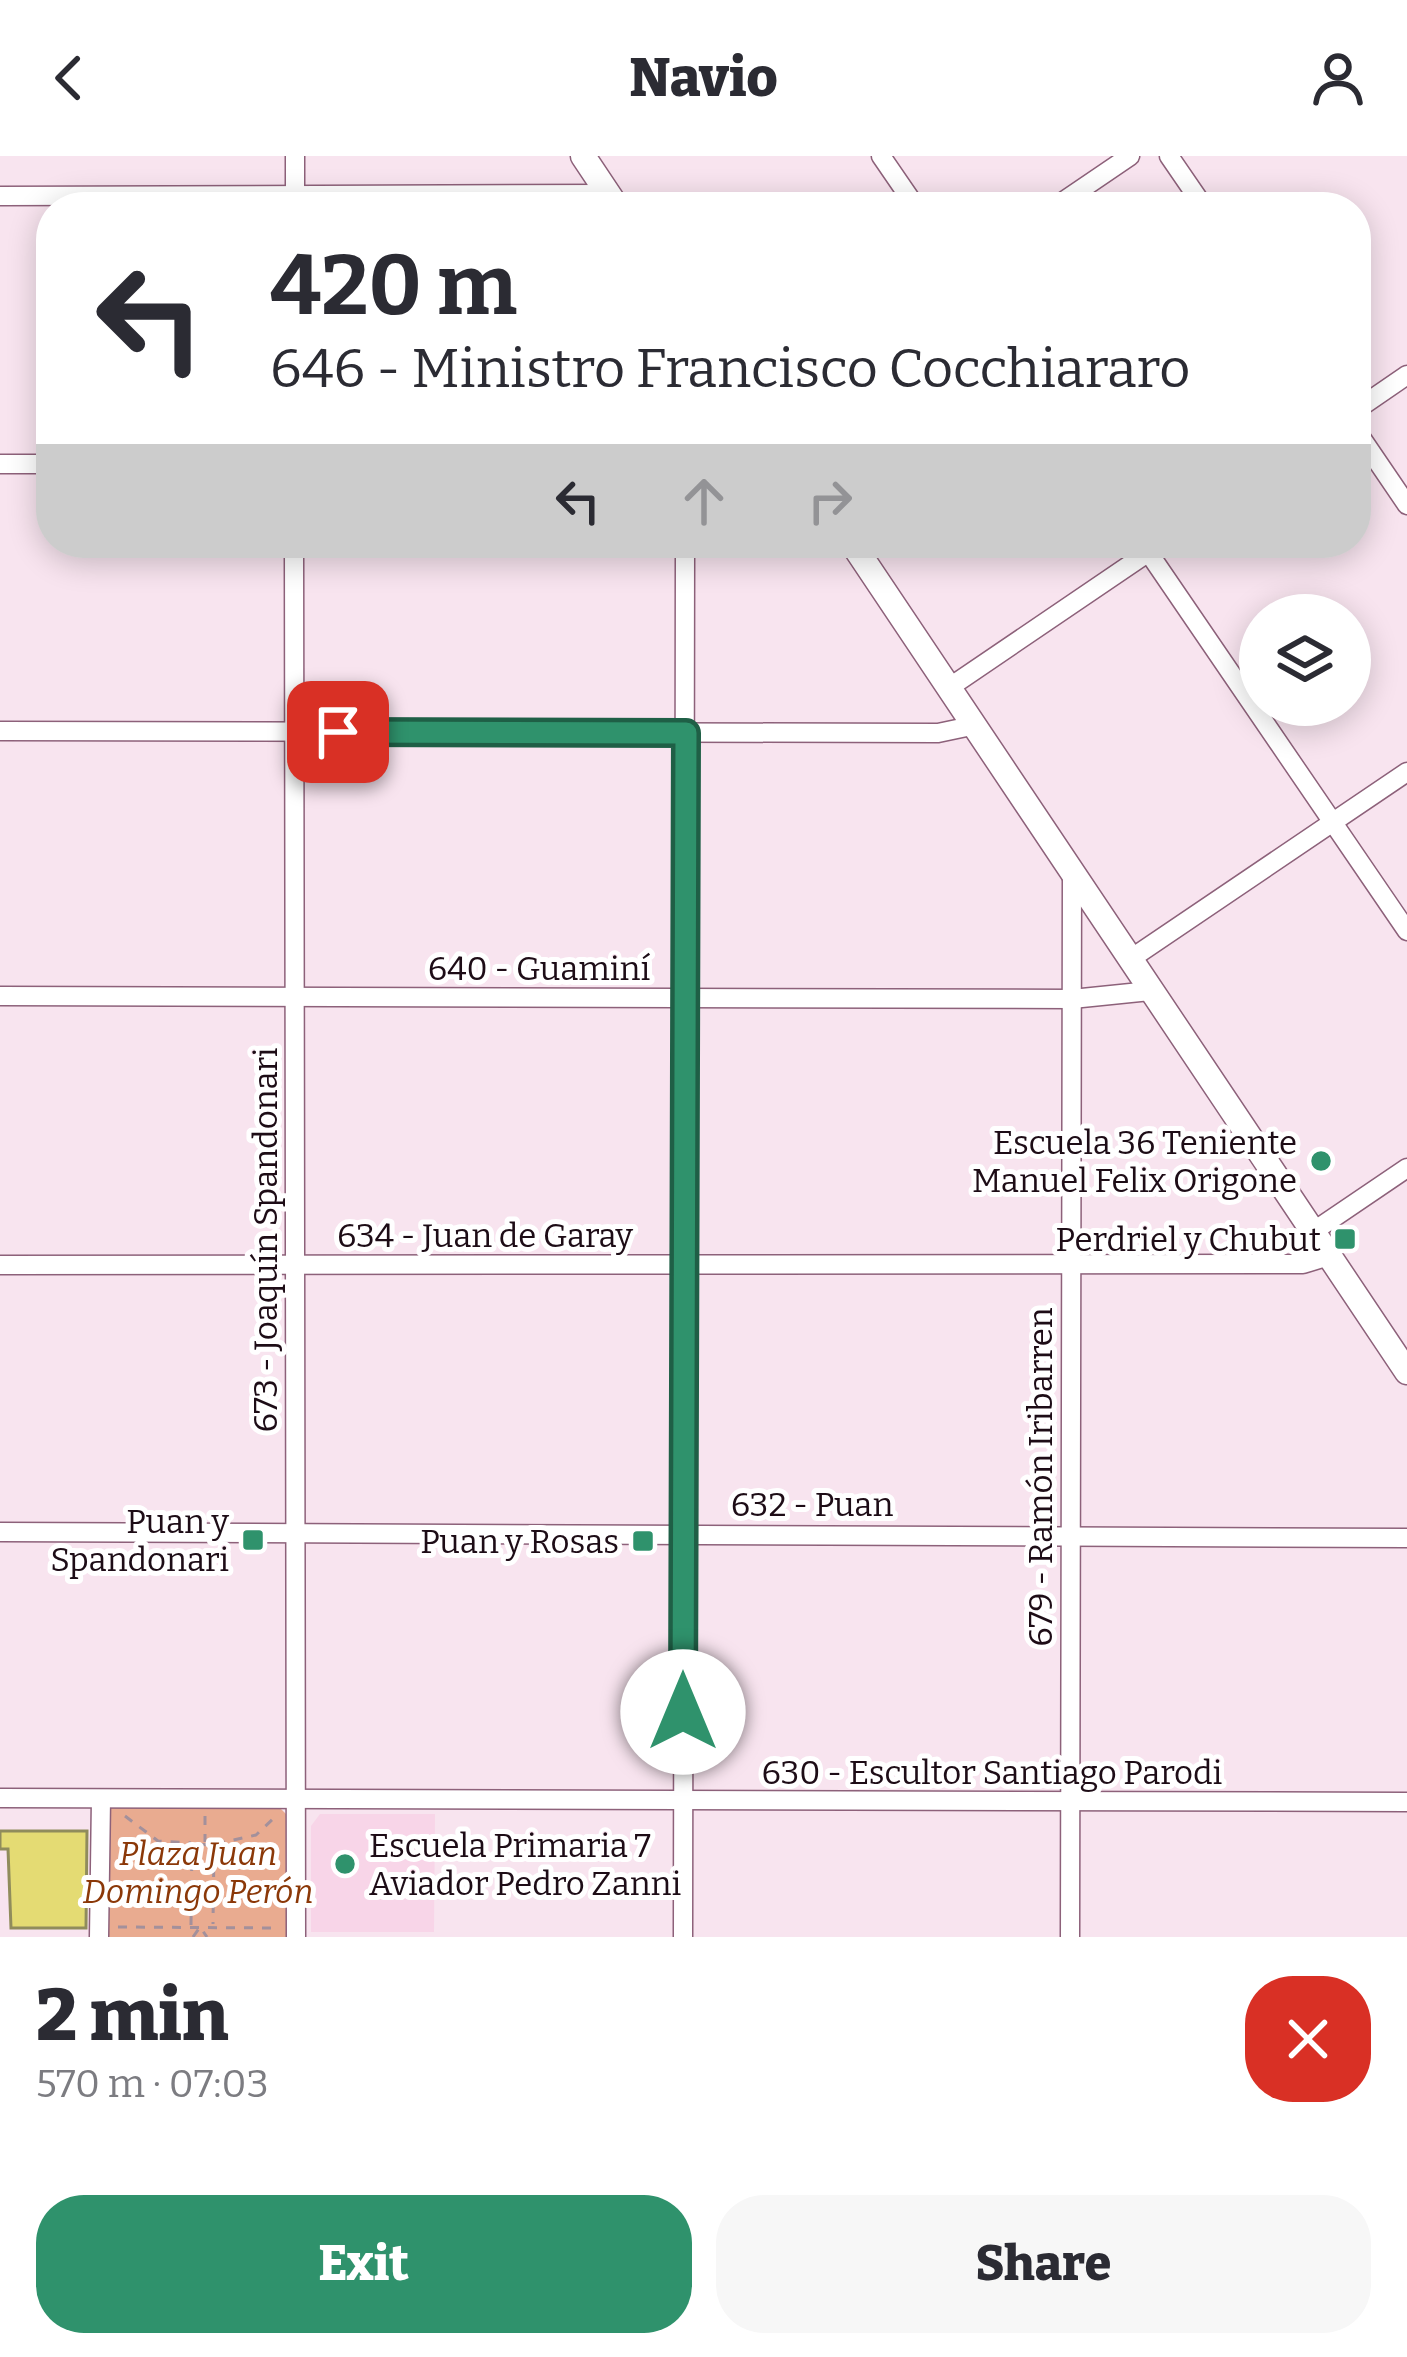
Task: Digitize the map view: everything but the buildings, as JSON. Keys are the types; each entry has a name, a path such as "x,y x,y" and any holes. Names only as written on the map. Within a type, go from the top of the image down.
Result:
{"main road":[{"path":"583,156 607,192"},
{"path":"862,558 1407,1372"}],"street":[{"path":"295,156 295,192"},
{"path":"881,156 906,192"},
{"path":"1077,192 1130,156"},
{"path":"1169,156 1194,192"},
{"path":"0,196 36,197"},
{"path":"1371,400 1407,375"},
{"path":"1371,452 1407,505"},
{"path":"0,464 36,464"},
{"name":"673 - Joaquín Spandonari","path":"294,558 296,1933"},
{"path":"683,1937 685,558"},
{"path":"950,687 1134,558"},
{"path":"1159,558 1407,931"},
{"path":"0,731 938,733 976,725"},
{"path":"1129,960 1407,772"},
{"name":"679 - Ramón Iribarren","path":"1070,1937 1072,873"},
{"name":"640 - Guaminí","path":"0,996 1072,999 1150,992"},
{"path":"1314,1231 1407,1168"},
{"name":"634 - Juan de Garay","path":"0,1265 1303,1264 1329,1256"},
{"name":"632 - Puan","path":"0,1532 1407,1538"},
{"name":"630 - Escultor Santiago Parodi","path":"0,1798 1407,1802"},
{"path":"99,1932 101,1799"}],"path":[{"path":"204,1798 205,1844"},
{"path":"101,1799 158,1841 214,1844 256,1835 296,1798"},
{"path":"191,1927 193,1844"},
{"path":"213,1927 214,1844"},
{"path":"193,1937 200,1927"},
{"path":"200,1927 207,1937"},
{"path":"99,1932 213,1927 296,1933"}],"shaded area":[{"path":"320,1814 435,1814 434,1932 311,1932 311,1826"}],"green space":[{"name":"Plaza Juan Domingo Perón","path":"278,1806 288,1816 287,1937 107,1937 107,1807"}],"place":[{"name":"Escuela 36 Teniente Manuel Felix Origone","path":"1321,1161"},
{"name":"Perdriel y Chubut","path":"1345,1239"},
{"name":"Puan y Spandonari","path":"253,1540"},
{"name":"Puan y Rosas","path":"643,1541"},
{"name":"Escuela Primaria 7 Aviador Pedro Zanni","path":"345,1864"}],"route":[{"path":"338,732 686,733 683,1712"}]}
